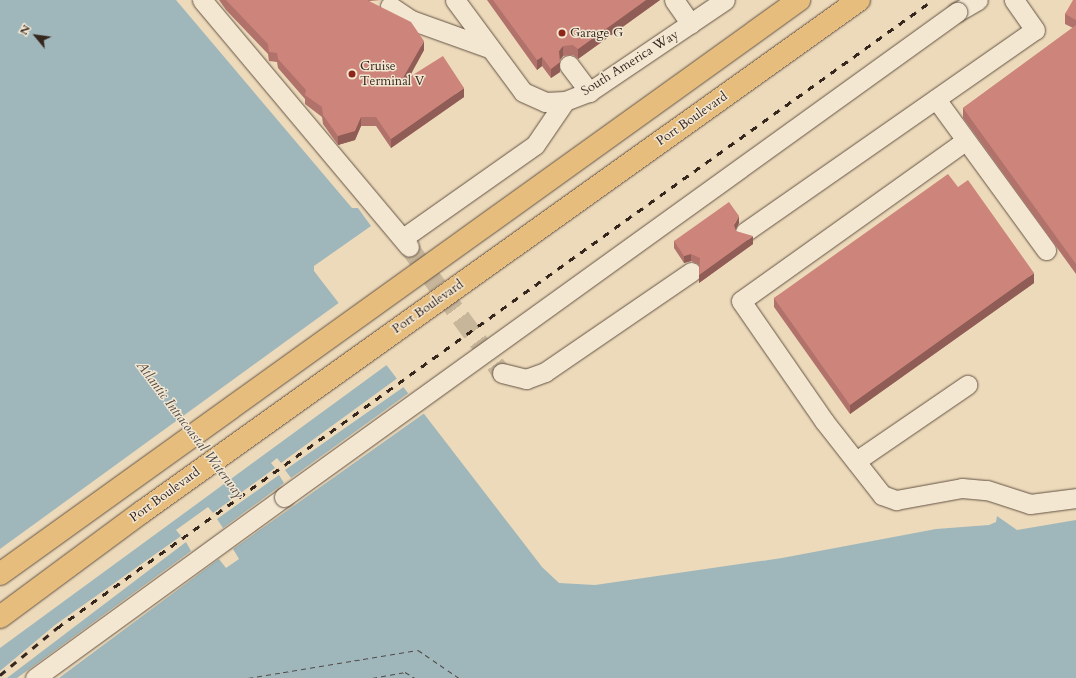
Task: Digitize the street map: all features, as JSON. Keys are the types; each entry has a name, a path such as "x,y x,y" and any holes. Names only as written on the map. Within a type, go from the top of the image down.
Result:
{"main road":[{"path":"0,574 799,0"},
{"name":"Port Boulevard","path":"0,617 148,507 859,0"}],"street":[{"path":"202,0 406,242 534,144 565,101"},
{"name":"South America Way","path":"455,0 523,92 546,102 565,101 589,92 725,0"},
{"path":"674,0 691,24"},
{"path":"34,678 957,12 978,0"},
{"path":"745,232 1035,30 1014,0"},
{"path":"390,6 411,20 489,48"},
{"path":"569,65 589,92"},
{"path":"936,99 965,141 1046,250"},
{"path":"965,141 741,301 856,462 882,495 890,499 962,488 987,490 1030,504 1076,498"},
{"path":"502,374 526,379 545,372 691,272"},
{"path":"856,462 967,385"}],"water":[{"name":"Atlantic Intracoastal Waterway","path":"0,0 176,0 352,208 358,208 371,226 314,266 314,271 542,567 559,583 595,585 782,558 936,529 989,525 996,522 997,516 1017,530 1076,520 1076,678 0,678"}],"pier":[{"path":"340,302 388,364 0,648 0,549"},
{"path":"399,377 405,386 285,470 291,478 410,392 426,412 233,549 239,559 226,568 219,559 59,678 17,678 191,551 186,542 7,678 0,678 0,671 55,625 181,536 176,530 208,507 213,513 275,468 271,463 277,458 281,463","holes":["279,475 284,483 223,528 217,519"]}],"building":[{"name":"Cruise Terminal V","path":"226,0 367,0 411,22 424,41 400,83 443,56 464,88 391,139 376,117 361,117 355,131 338,136 323,115 322,107 305,95 306,90 278,59 277,53 269,52 268,44"},
{"name":"Garage G","path":"493,0 646,0 578,49 573,45 563,46 559,51 560,62 551,69 542,57 537,60"},
{"path":"1073,0 1076,0 1076,20 1065,14"},
{"path":"1076,25 1076,264 963,108"},
{"path":"948,174 958,187 968,180 1034,273 850,405 774,298"},
{"path":"729,202 739,216 734,225 736,231 753,236 699,275 700,258 691,254 684,256 674,241"}],"ferry route":[{"path":"248,678 418,650 459,678"},
{"path":"372,678 405,672 415,678"}],"tunnel":[{"path":"409,247 502,373"}],"railway":[{"path":"0,675 57,628 933,0"}],"place":[{"name":"Garage G","path":"562,33"},
{"name":"Cruise Terminal V","path":"352,74"}]}
